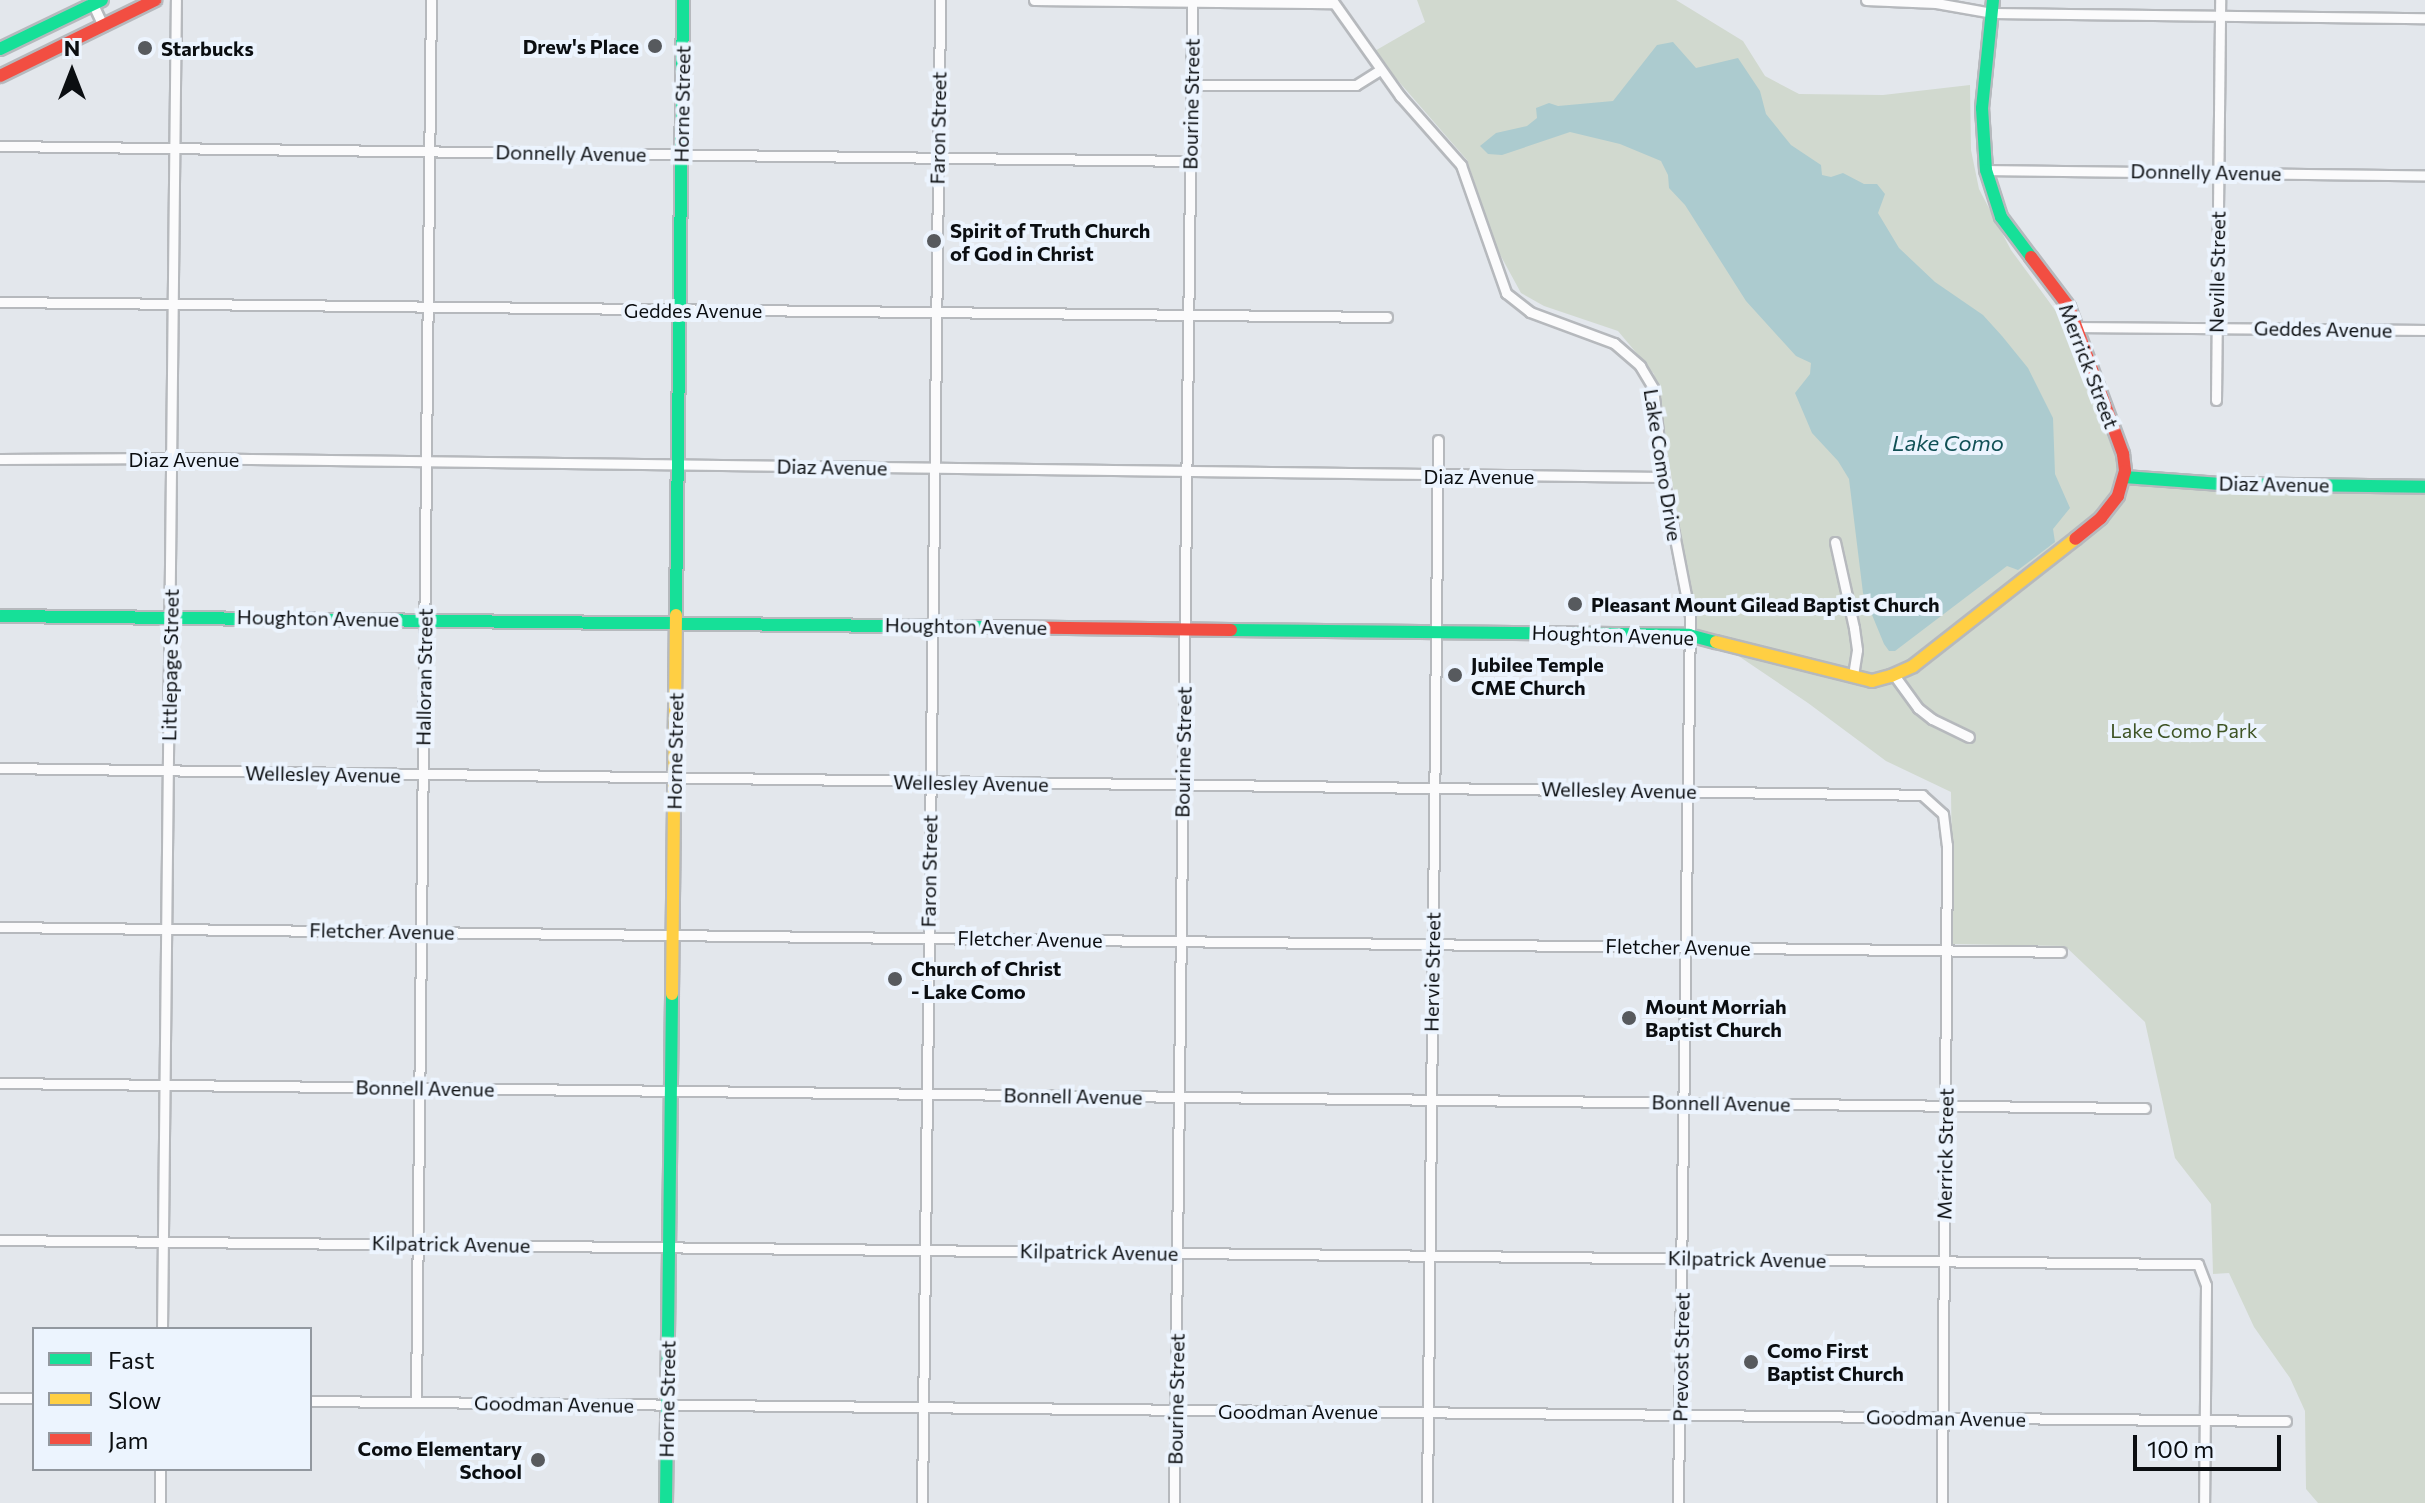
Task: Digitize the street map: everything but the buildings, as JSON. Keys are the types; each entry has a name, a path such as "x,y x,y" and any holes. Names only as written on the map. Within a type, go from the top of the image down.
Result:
{"street":[{"path":"0,76 155,0"},
{"name":"Littlepage Street","path":"162,1327 176,0"},
{"name":"Halloran Street","path":"416,1402 431,0"},
{"name":"Horne Street","path":"666,1503 683,0"},
{"name":"Faron Street","path":"922,1503 940,0"},
{"path":"1034,0 1332,2"},
{"path":"1866,0 2220,16 2425,18"},
{"name":"Neville Street","path":"2216,400 2220,0"},
{"path":"0,49 96,1 103,26"},
{"name":"Bourine Street","path":"1174,1503 1192,1"},
{"name":"Lake Como Drive","path":"1332,2 1380,70 1461,165 1506,293 1530,312 1599,334 1614,343 1648,377 1657,407 1663,477 1690,616 1689,635"},
{"name":"Merrick Street","path":"1993,6 1982,108 1986,170 2001,217 2059,290 2076,327 2123,454 2124,477"},
{"path":"1191,85 1356,85 1380,70"},
{"name":"Donnelly Avenue","path":"0,146 1191,161"},
{"name":"Donnelly Avenue","path":"1986,170 2425,175"},
{"name":"Geddes Avenue","path":"0,302 1387,317"},
{"name":"Geddes Avenue","path":"2076,327 2425,330"},
{"name":"Hervie Street","path":"1427,1503 1438,440"},
{"name":"Diaz Avenue","path":"0,459 172,458 1663,477"},
{"name":"Diaz Avenue","path":"2124,477 2221,484 2425,487"},
{"name":"Houghton Avenue","path":"0,616 1689,635 1872,681 1894,675 1921,660 2101,518 2118,496 2124,477"},
{"path":"1835,542 1857,650 1853,675"},
{"name":"Prevost Street","path":"1678,1503 1689,635"},
{"path":"1894,675 1918,708 1932,719 1969,737"},
{"name":"Wellesley Avenue","path":"0,768 674,780 1908,792 1922,795 1938,806"},
{"name":"Merrick Street","path":"1938,806 1946,831 1948,950 1942,1503"},
{"name":"Fletcher Avenue","path":"0,927 2061,952"},
{"name":"Bonnell Avenue","path":"0,1083 2145,1108"},
{"name":"Kilpatrick Avenue","path":"0,1240 2198,1264 2206,1285 2206,1422"},
{"path":"0,1398 32,1398"},
{"name":"Goodman Avenue","path":"312,1401 2286,1421"},
{"path":"2204,1503 2206,1422"},
{"path":"160,1471 160,1503"}],"green space":[{"name":"Lake Como Park","path":"1417,0 1676,0 1743,41 1765,76 1799,94 1883,95 1970,85 1971,150 1979,189 2011,250 2058,314 2124,477 2425,492 2425,1503 2318,1503 2306,1489 2305,1411 2290,1378 2254,1327 2229,1273 2213,1274 2211,1204 2175,1158 2145,1022 2065,946 1953,944 1951,792 1886,761 1808,703 1697,628 1654,374 1618,331 1544,306 1521,293 1497,249 1467,160 1373,52 1425,22"}],"water":[{"name":"Lake Como","path":"1673,42 1696,68 1738,58 1760,91 1766,114 1791,145 1821,165 1822,175 1831,177 1843,173 1864,184 1877,184 1885,194 1878,213 1899,248 1935,282 1983,315 2028,368 2053,418 2055,474 2070,508 2053,529 2055,542 2018,570 2007,566 1895,651 1889,651 1884,644 1863,593 1849,479 1838,461 1812,433 1795,393 1810,374 1811,363 1796,356 1746,301 1685,205 1669,188 1668,175 1661,161 1620,144 1570,132 1502,155 1488,154 1480,146 1496,133 1527,126 1537,118 1536,108 1549,103 1558,106 1613,101 1657,45"}],"traffic: fast":[{"path":"0,49 102,0"},
{"path":"676,615 683,0"},
{"path":"1993,0 1982,108 1986,170 2001,217 2031,257"},
{"path":"2124,477 2221,484 2425,487"},
{"path":"0,616 986,627"},
{"path":"1231,630 1689,635 1716,642"},
{"path":"666,1503 672,994"}],"traffic: slow":[{"path":"1716,642 1872,681 1891,676 1913,666 2075,539"},
{"path":"672,994 676,615"}],"traffic: jam":[{"path":"0,76 155,0"},
{"path":"2031,257 2069,307 2123,454 2125,471 2118,496 2101,518 2075,539"},
{"path":"986,627 1231,630"}],"place":[{"name":"Drew's Place","path":"655,46"},
{"name":"Starbucks","path":"145,48"},
{"name":"Spirit of Truth Church of God in Christ","path":"934,241"},
{"name":"Pleasant Mount Gilead Baptist Church","path":"1575,604"},
{"name":"Jubilee Temple CME Church","path":"1455,675"},
{"name":"Church of Christ - Lake Como","path":"895,979"},
{"name":"Mount Morriah Baptist Church","path":"1629,1018"},
{"name":"Como First Baptist Church","path":"1751,1362"},
{"name":"Como Elementary School","path":"538,1460"}]}
